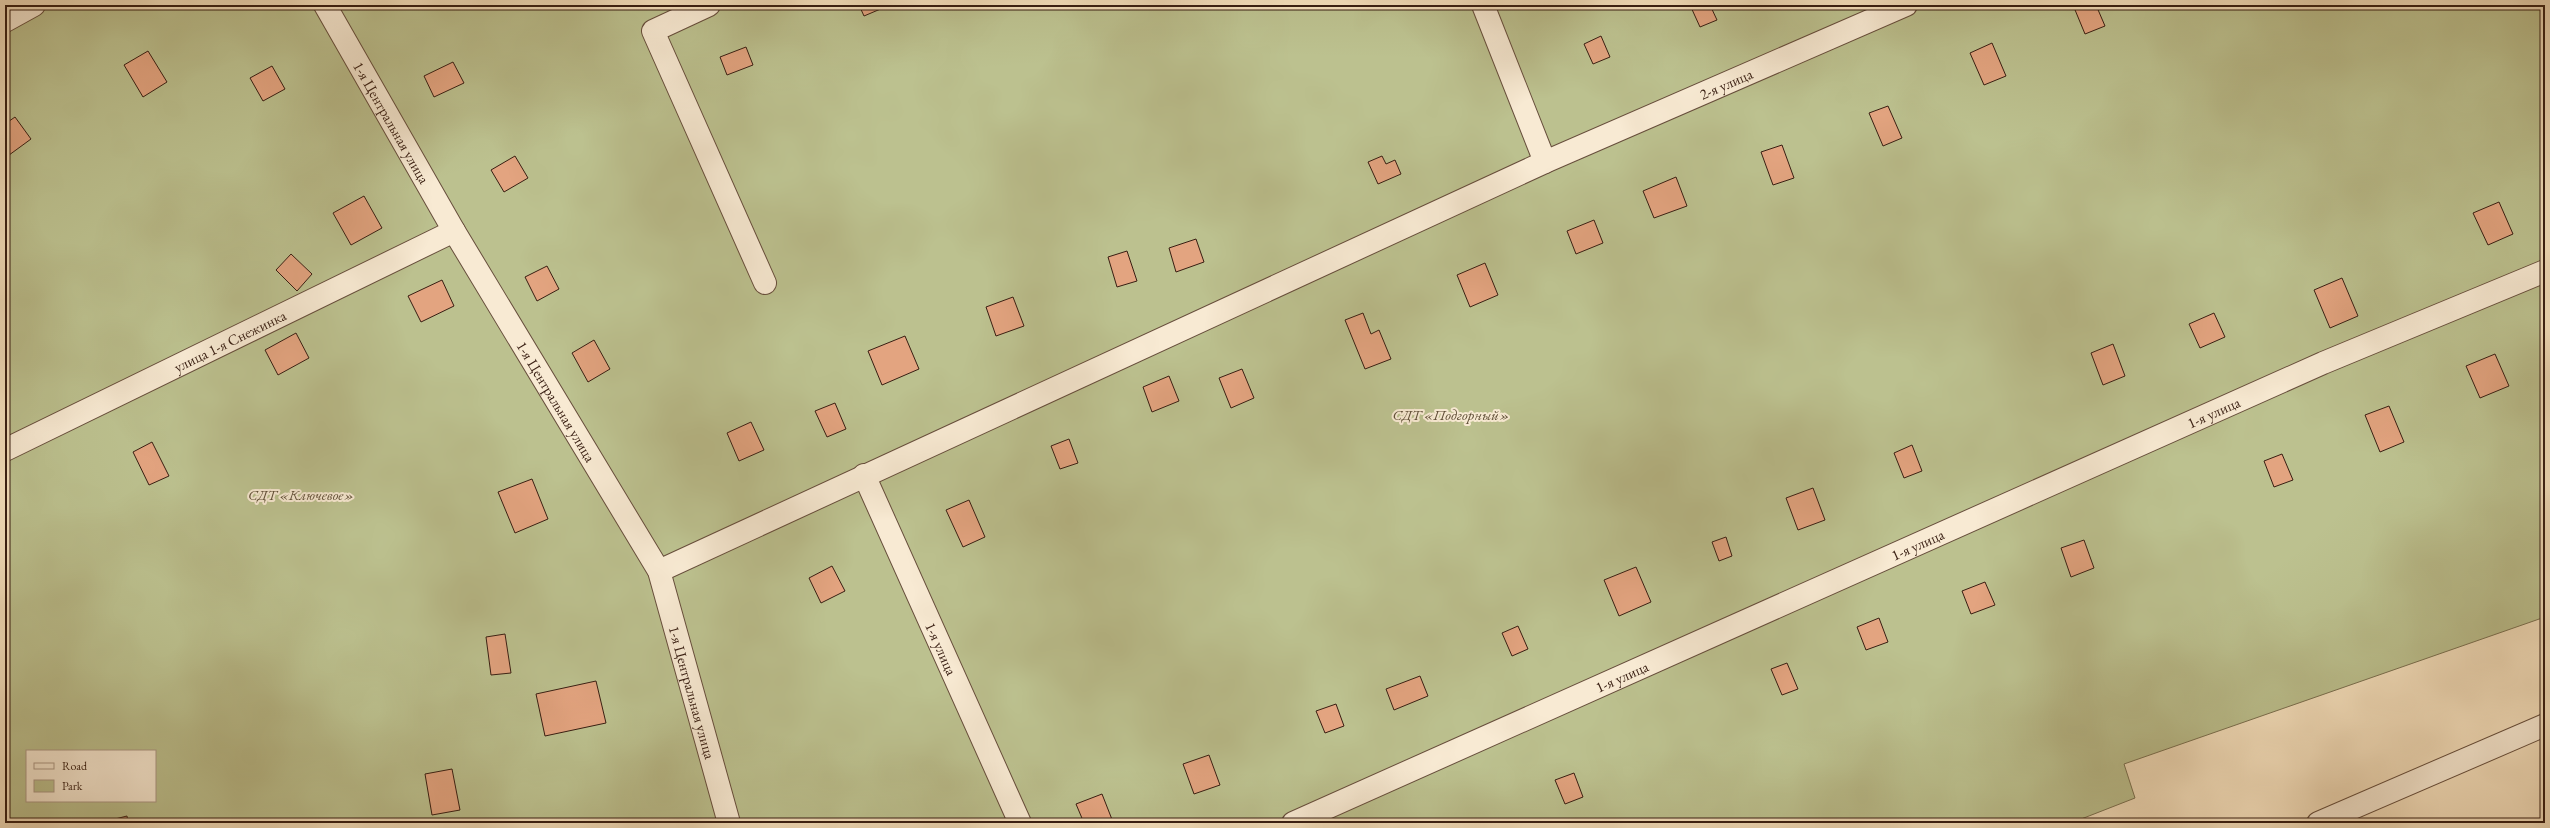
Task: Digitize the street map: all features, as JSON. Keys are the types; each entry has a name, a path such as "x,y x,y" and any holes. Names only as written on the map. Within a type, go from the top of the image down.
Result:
{"street":[{"path":"5,21 34,5"},
{"name":"1-я Центральная улица","path":"324,5 454,231 659,571 729,823"},
{"path":"709,5 653,31 765,283"},
{"path":"1483,5 1545,162"},
{"name":"2-я улица","path":"659,571 864,475 1545,162 1906,5"},
{"name":"улица 1-я Снежинка","path":"5,450 454,231"},
{"name":"1-я улица","path":"1293,823 2323,363 2545,270"},
{"name":"1-я улица","path":"864,475 1020,823"},
{"path":"2318,823 2545,726"}],"green space":[{"name":"СДТ «Подгорный»","path":"5,5 2545,5 2545,617 2124,764 2135,798 2071,823 5,823"}],"building":[{"path":"859,5 890,5 864,16"},
{"path":"1690,5 1710,5 1717,20 1700,27"},
{"path":"2073,5 2096,5 2105,26 2085,34"},
{"path":"1601,36 1610,57 1593,64 1584,44"},
{"path":"1992,43 2006,76 1984,85 1970,53"},
{"path":"746,47 753,65 727,75 720,57"},
{"path":"148,51 167,82 143,97 124,65"},
{"path":"453,62 464,83 434,97 424,76"},
{"path":"272,66 285,89 263,101 250,78"},
{"path":"1888,106 1902,138 1883,146 1869,113"},
{"path":"15,117 31,139 5,158 5,124"},
{"path":"1782,145 1794,178 1773,185 1761,152"},
{"path":"515,156 528,178 504,192 491,170"},
{"path":"1382,156 1386,164 1395,160 1401,174 1378,184 1368,162"},
{"path":"1676,177 1687,206 1654,218 1643,191"},
{"path":"364,196 382,228 351,245 333,213"},
{"path":"2499,202 2513,234 2488,245 2473,213"},
{"path":"1594,220 1603,243 1576,254 1567,231"},
{"path":"1196,239 1204,262 1176,272 1169,248"},
{"path":"1127,251 1137,281 1117,287 1108,257"},
{"path":"291,254 312,274 297,291 276,270"},
{"path":"1485,263 1498,295 1470,307 1457,275"},
{"path":"547,266 559,289 537,301 525,277"},
{"path":"2342,278 2358,316 2330,328 2314,290"},
{"path":"442,280 454,306 421,322 408,296"},
{"path":"1013,297 1024,326 996,336 986,307"},
{"path":"1363,313 1371,334 1379,330 1391,359 1365,369 1345,320"},
{"path":"2214,313 2225,337 2200,348 2189,324"},
{"path":"296,333 309,358 278,375 265,350"},
{"path":"905,336 919,369 882,385 868,351"},
{"path":"594,340 610,369 588,382 572,353"},
{"path":"2113,344 2125,376 2103,385 2091,353"},
{"path":"2495,354 2509,386 2480,398 2466,366"},
{"path":"1242,369 1254,398 1231,408 1219,378"},
{"path":"1169,376 1179,401 1152,412 1143,387"},
{"path":"835,403 846,429 827,437 815,411"},
{"path":"2389,406 2404,442 2380,452 2365,415"},
{"path":"751,422 764,450 739,461 727,433"},
{"path":"1069,439 1078,463 1060,469 1051,446"},
{"path":"152,442 169,476 149,485 133,452"},
{"path":"1912,445 1922,471 1904,478 1894,453"},
{"path":"2282,454 2293,480 2274,487 2264,461"},
{"path":"532,479 548,519 515,533 498,492"},
{"path":"1813,488 1825,520 1798,530 1786,498"},
{"path":"969,500 985,537 963,547 946,510"},
{"path":"1726,537 1732,556 1719,561 1712,542"},
{"path":"2084,540 2094,568 2071,577 2061,548"},
{"path":"832,566 845,591 821,603 809,578"},
{"path":"1636,567 1651,602 1619,616 1604,580"},
{"path":"1985,582 1995,605 1971,614 1962,591"},
{"path":"1879,618 1888,642 1866,650 1857,627"},
{"path":"1518,626 1528,649 1512,656 1502,633"},
{"path":"505,634 511,673 491,675 486,637"},
{"path":"1787,663 1798,689 1782,695 1771,669"},
{"path":"1420,676 1428,696 1394,710 1386,689"},
{"path":"596,681 606,723 545,736 536,694"},
{"path":"1336,704 1344,726 1325,733 1316,711"},
{"path":"1209,755 1220,785 1194,794 1183,764"},
{"path":"452,769 460,810 432,815 425,774"},
{"path":"1574,773 1583,797 1565,804 1555,780"},
{"path":"1102,794 1113,822 1084,823 1076,804"},
{"path":"127,816 128,823 108,823 107,821"}],"park label":[{"name":"СДТ «Ключевое»","path":"301,494"}]}
